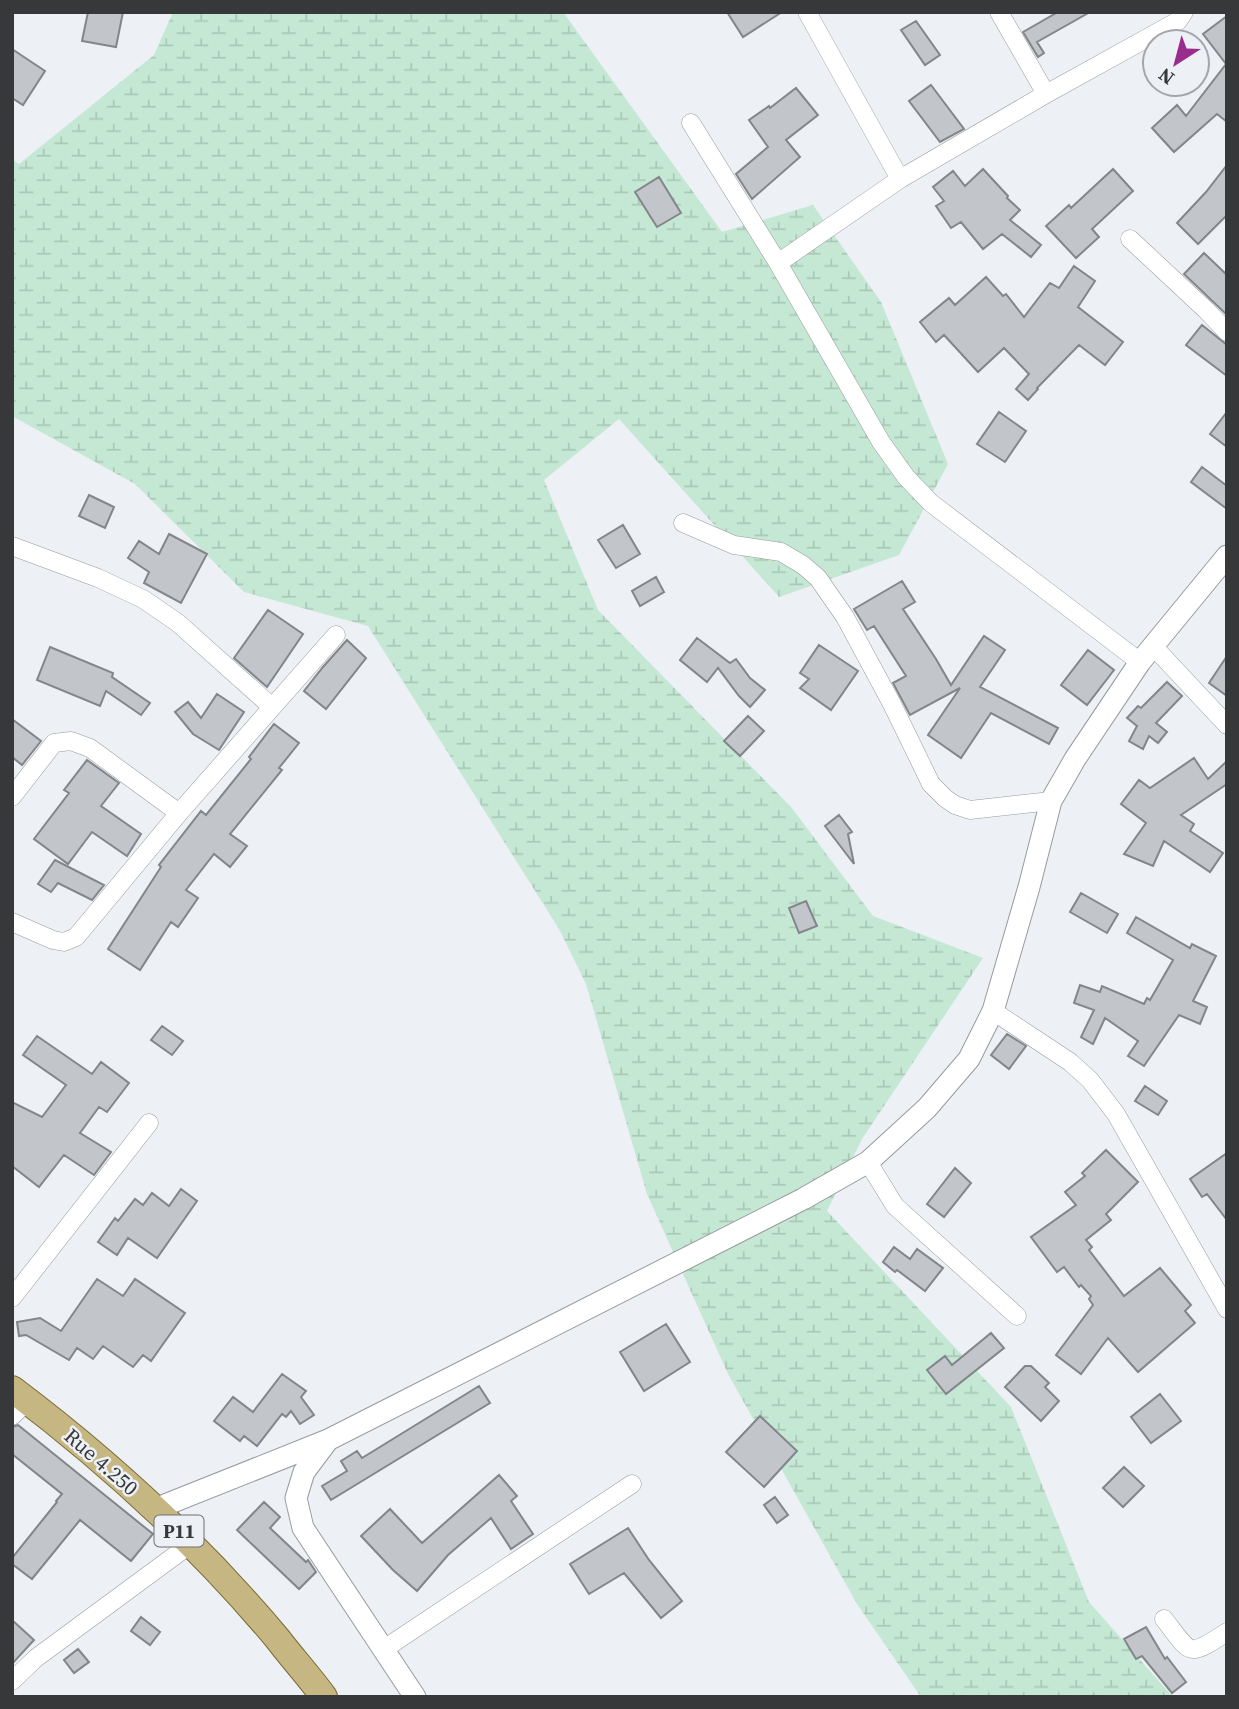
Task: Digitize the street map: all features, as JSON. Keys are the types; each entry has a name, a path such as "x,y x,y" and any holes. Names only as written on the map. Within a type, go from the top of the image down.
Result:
{"main road":[{"name":"Rue 4.250","path":"18,1402 111,1469 192,1543 254,1611 324,1697"}],"street":[{"path":"807,12 900,179"},
{"path":"999,12 1046,94"},
{"path":"778,263 900,179 1178,21 1184,12"},
{"path":"691,123 778,263 881,442 906,477 932,503 1147,654 1227,725"},
{"path":"1130,239 1227,332"},
{"path":"683,523 733,545 781,552 818,578 845,617 931,784 945,798 970,810 1051,801"},
{"path":"12,546 143,598 178,623 272,707"},
{"path":"155,1509 328,1440 803,1199 868,1162 927,1108 969,1059 993,1011 1051,801 1147,654 1227,556"},
{"path":"12,922 53,940 64,942 75,937 179,813 336,635"},
{"path":"12,797 54,743 71,741 90,748 179,813"},
{"path":"993,1011 1070,1062 1090,1080 1116,1114 1227,1309"},
{"path":"12,1298 149,1123"},
{"path":"868,1162 895,1206 1017,1315"},
{"path":"328,1440 304,1472 296,1498 303,1528 415,1697"},
{"path":"384,1649 632,1484"},
{"path":"12,1681 36,1658 192,1543"},
{"path":"1164,1619 1186,1648 1193,1650 1227,1632"}],"green space":[{"path":"173,12 563,12 722,232 813,205 881,302 948,464 899,555 779,597 619,419 544,480 598,610 791,807 873,916 983,958 862,1139 827,1211 1011,1407 1089,1602 1173,1697 921,1697 857,1604 728,1374 647,1194 586,984 559,929 368,626 244,592 135,484 12,416 12,159 19,164 154,55"}],"building":[{"path":"88,12 123,12 116,47 82,41"},
{"path":"727,12 782,12 743,37"},
{"path":"1058,12 1090,12 1037,42 1044,53 1038,57 1023,32"},
{"path":"1227,16 1227,122 1217,114 1174,152 1152,128 1177,105 1186,116 1200,98 1211,98 1211,84 1226,64 1211,44 1211,28"},
{"path":"916,21 940,55 925,65 901,30"},
{"path":"12,49 45,71 23,105 12,98"},
{"path":"931,85 964,129 940,142 909,101"},
{"path":"796,88 818,115 786,140 800,157 752,199 736,174 768,147 749,120"},
{"path":"1227,165 1227,215 1198,244 1177,223"},
{"path":"983,169 1020,210 1010,220 1041,245 1031,257 1002,234 983,249 961,222 951,228 936,206 944,201 933,187 953,171 965,186"},
{"path":"1113,169 1133,191 1092,229 1099,237 1076,258 1046,226 1069,205 1071,208"},
{"path":"659,177 681,213 657,227 635,192"},
{"path":"1204,253 1227,275 1227,315 1184,274"},
{"path":"1074,266 1095,281 1078,307 1123,342 1105,365 1079,345 1028,400 1016,389 1029,374 1004,348 978,372 944,335 936,342 920,322 949,298 955,305 986,277 1003,296 1006,294 1024,317 1050,283 1059,288"},
{"path":"1202,325 1227,345 1227,376 1186,345"},
{"path":"999,412 1026,431 1005,462 977,444"},
{"path":"1227,412 1227,447 1210,434"},
{"path":"1202,467 1227,486 1227,509 1191,482"},
{"path":"89,495 114,507 105,528 79,516"},
{"path":"623,525 640,554 616,568 598,540"},
{"path":"169,534 207,554 181,603 144,583 149,572 128,558 139,541 159,554"},
{"path":"656,577 664,592 640,606 632,591"},
{"path":"902,581 915,602 903,609 951,685 984,636 1005,650 980,687 1058,728 1049,744 991,713 961,758 928,735 960,688 910,715 893,683 906,676 874,626 867,630 854,609"},
{"path":"268,610 303,634 267,687 234,658"},
{"path":"697,638 730,663 736,659 750,678 765,690 750,707 718,668 707,682 680,660"},
{"path":"347,640 366,658 326,709 304,691"},
{"path":"819,645 858,671 831,710 800,688 809,679 800,673"},
{"path":"50,647 113,673 112,677 150,703 141,715 106,691 100,706 37,680"},
{"path":"1088,650 1114,670 1087,705 1061,685"},
{"path":"1227,656 1227,696 1209,683"},
{"path":"1167,682 1182,696 1156,723 1167,732 1158,743 1149,736 1143,749 1129,741 1137,726 1127,718"},
{"path":"217,694 244,712 219,750 193,734 175,712 188,702 201,718"},
{"path":"748,716 764,731 740,756 724,741"},
{"path":"12,719 41,741 22,765 12,757"},
{"path":"274,724 299,743 279,768 282,770 230,834 247,846 230,867 214,854 186,890 198,898 178,927 171,922 140,970 108,949 161,867 159,865 201,811 206,815 251,759 249,757"},
{"path":"1194,758 1208,779 1227,761 1227,784 1181,815 1194,824 1190,831 1223,853 1210,872 1164,841 1153,866 1124,854 1146,823 1121,804 1139,780 1150,788"},
{"path":"87,760 119,783 101,806 141,834 127,856 92,832 68,864 34,839 69,793 64,790"},
{"path":"839,815 852,832 848,834 854,864 825,826"},
{"path":"55,860 104,885 92,900 58,883 51,892 38,884"},
{"path":"1081,893 1118,914 1107,933 1070,912"},
{"path":"806,901 817,926 799,933 789,908"},
{"path":"1136,917 1190,948 1192,944 1216,956 1193,1001 1207,1007 1200,1024 1179,1015 1144,1066 1128,1056 1138,1041 1105,1018 1093,1044 1081,1037 1094,1010 1074,1003 1080,985 1100,992 1102,986 1144,1004 1147,998 1150,1000 1173,960 1127,933"},
{"path":"162,1026 183,1041 172,1055 151,1040"},
{"path":"1007,1034 1026,1046 1009,1069 991,1055"},
{"path":"37,1036 92,1074 101,1062 129,1083 107,1112 99,1107 80,1133 111,1152 94,1175 64,1155 39,1187 12,1166 12,1102 42,1117 66,1085 23,1055"},
{"path":"1145,1086 1167,1101 1158,1115 1135,1101"},
{"path":"1106,1150 1138,1182 1106,1214 1111,1220 1086,1240 1092,1247 1089,1250 1124,1296 1160,1268 1191,1305 1185,1311 1195,1323 1138,1372 1108,1338 1081,1374 1056,1355 1093,1305 1089,1299 1091,1296 1081,1285 1079,1287 1064,1267 1057,1272 1031,1237 1076,1205 1065,1192 1085,1176 1082,1173"},
{"path":"1227,1153 1227,1220 1207,1194 1202,1197 1190,1179"},
{"path":"955,1168 971,1183 944,1217 927,1204"},
{"path":"181,1189 197,1201 157,1258 128,1238 117,1255 98,1242 115,1218 118,1221 135,1199 143,1205 152,1193 169,1206"},
{"path":"894,1247 910,1259 917,1249 943,1268 925,1291 883,1262"},
{"path":"97,1279 123,1296 135,1279 185,1313 151,1361 143,1355 133,1367 103,1346 93,1359 77,1348 69,1360 26,1335 19,1336 17,1322 40,1318 61,1331"},
{"path":"666,1324 690,1362 644,1391 620,1352"},
{"path":"991,1333 1004,1348 946,1394 927,1370 945,1356 952,1365"},
{"path":"1025,1366 1031,1366 1049,1383 1045,1387 1059,1401 1041,1421 1005,1387"},
{"path":"282,1374 306,1391 301,1397 314,1415 300,1424 291,1411 286,1417 282,1414 257,1446 244,1436 240,1441 214,1421 233,1397 253,1412"},
{"path":"479,1386 490,1403 331,1500 322,1486 347,1471 341,1461 357,1451 362,1458"},
{"path":"1160,1394 1181,1421 1151,1443 1131,1417"},
{"path":"760,1416 797,1451 764,1487 726,1452"},
{"path":"18,1425 153,1534 131,1561 80,1520 32,1579 12,1564 12,1558 62,1494 12,1454 12,1427"},
{"path":"1124,1467 1144,1486 1123,1507 1103,1488"},
{"path":"499,1475 517,1496 511,1501 533,1534 511,1549 491,1518 448,1555 417,1591 361,1536 390,1509 422,1543"},
{"path":"775,1497 788,1515 777,1523 764,1505"},
{"path":"264,1502 280,1517 270,1528 306,1562 308,1560 316,1572 299,1589 237,1530"},
{"path":"628,1528 649,1560 682,1601 661,1618 624,1573 589,1594 570,1564"},
{"path":"141,1617 160,1632 150,1645 131,1631"},
{"path":"12,1620 34,1640 12,1664"},
{"path":"1146,1627 1165,1659 1167,1657 1186,1682 1172,1693 1142,1656 1136,1659 1124,1639"},
{"path":"78,1649 89,1662 74,1673 64,1660"}]}
